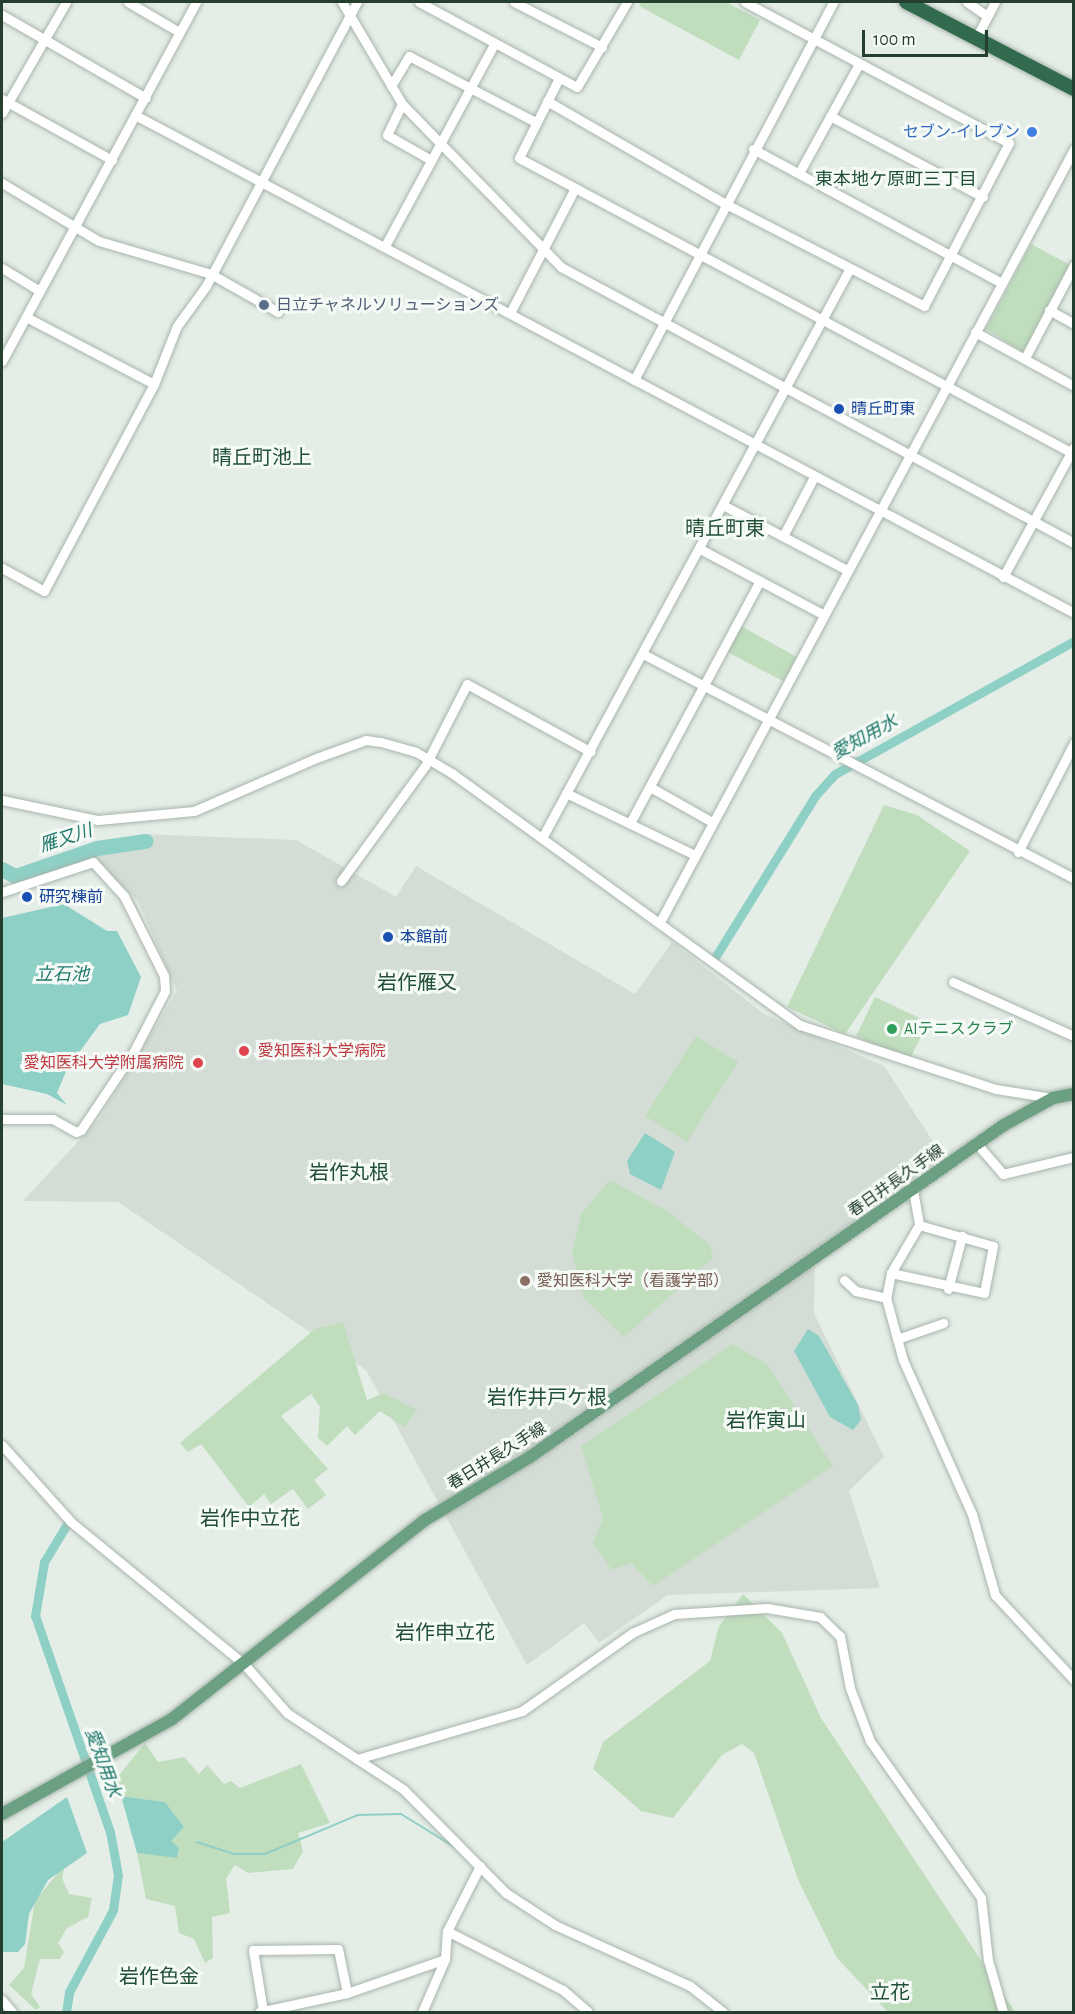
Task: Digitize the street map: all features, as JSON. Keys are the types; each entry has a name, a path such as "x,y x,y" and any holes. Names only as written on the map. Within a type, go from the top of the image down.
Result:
{"highway":[{"path":"906,2 1074,89"}],"main road":[{"name":"春日井長久手線","path":"2,1814 172,1719 425,1520 530,1457 977,1144 1053,1098 1074,1094"}],"street":[{"path":"2,113 4,101 66,2"},
{"path":"128,2 179,32"},
{"path":"3,356 146,98 196,2"},
{"path":"342,2 402,104 561,267 1033,524 1074,543"},
{"path":"2,568 44,591 154,384 177,326 211,274 357,2"},
{"path":"419,2 559,78 582,85 627,2"},
{"path":"514,2 602,47"},
{"path":"547,101 724,203 920,308 952,256 1009,143 744,2"},
{"path":"634,380 724,203 833,2"},
{"path":"967,2 987,16"},
{"path":"976,38 995,2"},
{"path":"2,15 146,98"},
{"path":"385,246 494,44"},
{"path":"392,86 409,56 470,90 535,122"},
{"path":"799,173 859,64"},
{"path":"559,78 518,156 822,321 1073,451 1003,578"},
{"path":"4,101 112,160"},
{"path":"402,104 387,135 431,160"},
{"path":"135,115 262,180 755,446 1074,614"},
{"path":"831,116 983,197"},
{"path":"753,149 1002,283"},
{"path":"661,920 767,715 1074,149"},
{"path":"2,183 127,254 171,258 211,274 278,312"},
{"path":"510,313 575,188"},
{"path":"1025,358 1074,265"},
{"path":"2,268 40,291"},
{"path":"542,838 591,752 849,270"},
{"path":"1049,310 1074,324"},
{"path":"26,317 154,384"},
{"path":"975,332 1074,386"},
{"path":"783,536 814,477"},
{"path":"723,505 847,570"},
{"path":"700,549 822,614"},
{"path":"630,823 760,581"},
{"path":"643,654 767,715 1018,852 1074,878"},
{"path":"342,881 428,758 466,684 591,752"},
{"path":"2,800 84,813 194,811 366,740 428,758 661,920 800,1026 996,1089 1053,1098"},
{"path":"1018,852 1074,743"},
{"path":"650,787 712,822"},
{"path":"566,793 695,855"},
{"path":"2,892 93,862 124,896 164,976 165,991 134,1052 81,1130 76,1132 53,1119 2,1119"},
{"path":"953,982 1074,1036"},
{"path":"977,1144 1003,1174 1074,1157"},
{"path":"913,1190 920,1225 891,1273 886,1298 897,1339 972,1514 995,1594 1074,1680"},
{"path":"891,1273 948,1289 984,1293 993,1246 920,1225"},
{"path":"948,1289 962,1236"},
{"path":"844,1280 856,1291 886,1298"},
{"path":"897,1339 943,1323"},
{"path":"2,1445 71,1522 244,1664 287,1713 357,1758 421,1804 480,1866 536,1915 690,1986 723,2013"},
{"path":"357,1758 522,1711 637,1630 674,1614 767,1608 820,1617 840,1636 850,1688 870,1741 981,1898 988,1960 1003,2013"},
{"path":"422,2013 445,1959 447,1931 480,1866"},
{"path":"447,1931 563,1990 588,2013"},
{"path":"347,1993 338,1949 253,1950 261,2012 347,1993 445,1959"},
{"path":"2,2000 12,2013"}],"shaded area":[{"name":"愛知医科大学（看護学部）","path":"143,834 296,840 396,897 416,866 635,994 672,942 764,1014 884,1066 943,1157 815,1250 814,1313 884,1457 849,1491 880,1588 668,1595 599,1643 584,1623 527,1665 366,1370 118,1202 23,1201 99,1119 177,991 138,901 81,848"}],"green space":[{"path":"641,2 726,2 760,20 739,60 639,6"},
{"path":"1031,244 1070,265 1023,352 986,329"},
{"path":"741,626 797,657 783,681 727,652"},
{"path":"884,805 917,815 970,851 845,1034 787,1007"},
{"name":"AIテニスクラブ","path":"875,997 928,1022 909,1061 856,1036"},
{"path":"696,1036 738,1062 687,1142 645,1116"},
{"path":"610,1180 667,1211 710,1245 713,1258 624,1337 584,1298 572,1254 581,1214"},
{"path":"343,1322 367,1400 384,1393 417,1410 404,1427 380,1411 355,1435 347,1426 327,1446 318,1438 320,1407 311,1394 281,1416 328,1469 314,1480 326,1495 308,1509 293,1489 271,1504 264,1494 249,1507 201,1444 188,1452 180,1443 315,1329"},
{"path":"732,1344 767,1364 833,1466 653,1586 631,1563 612,1570 593,1543 603,1518 581,1446"},
{"path":"743,1594 782,1633 821,1718 1015,2012 888,2012 837,1958 799,1882 754,1753 742,1744 722,1755 673,1818 641,1811 593,1769 603,1742 710,1661 719,1626"},
{"path":"145,1743 158,1762 184,1757 199,1774 207,1765 224,1784 231,1781 240,1788 301,1764 330,1823 298,1833 303,1851 293,1869 248,1873 235,1865 226,1878 230,1913 212,1917 213,1958 205,1963 194,1939 179,1933 175,1906 146,1899 137,1853 177,1857 171,1841 184,1827 165,1802 120,1796 113,1783"},
{"path":"65,1864 62,1878 69,1894 92,1898 88,1917 67,1928 58,1943 64,1952 60,1959 40,1959 31,1994 40,2007 36,2010 9,1985 24,1968 35,1901"}],"water":[{"name":"立石池","path":"64,904 107,931 117,931 141,977 128,1015 100,1024 67,1069 57,1093 67,1105 47,1094 2,1084 2,918"},
{"path":"645,1133 675,1152 661,1190 630,1174 627,1161"},
{"path":"808,1329 819,1336 858,1405 861,1420 853,1430 830,1417 794,1351"},
{"path":"121,1796 165,1802 184,1827 171,1841 179,1848 177,1858 137,1853"},
{"path":"67,1797 87,1853 48,1880 29,1914 25,1944 18,1952 2,1952 2,1842"}],"waterway":[{"name":"愛知用水","path":"714,959 815,796 835,774 1074,641"},
{"name":"雁又川","path":"2,869 15,876 97,848 145,841"},
{"name":"愛知用水","path":"66,2012 69,1992 113,1910 118,1875 110,1832 35,1616 44,1562 67,1524"},
{"path":"197,1842 234,1854 265,1854 358,1815 401,1814 456,1848"}],"place":[{"name":"セブン-イレブン","path":"1032,132"},
{"name":"日立チャネルソリューションズ","path":"264,305"},
{"name":"晴丘町東","path":"839,409"},
{"name":"研究棟前","path":"27,897"},
{"name":"本館前","path":"388,937"},
{"name":"AIテニスクラブ","path":"892,1029"},
{"name":"愛知医科大学病院","path":"244,1051"},
{"name":"愛知医科大学附属病院","path":"198,1063"},
{"name":"愛知医科大学（看護学部）","path":"525,1281"}],"district":[{"name":"東本地ケ原町三丁目","path":"896,180"},
{"name":"晴丘町池上","path":"262,458"},
{"name":"晴丘町東","path":"725,529"},
{"name":"岩作雁又","path":"417,983"},
{"name":"岩作丸根","path":"349,1173"},
{"name":"岩作井戸ケ根","path":"547,1398"},
{"name":"岩作寅山","path":"766,1421"},
{"name":"岩作中立花","path":"250,1519"},
{"name":"岩作申立花","path":"445,1633"},
{"name":"岩作色金","path":"159,1977"},
{"name":"立花","path":"890,1993"}]}
